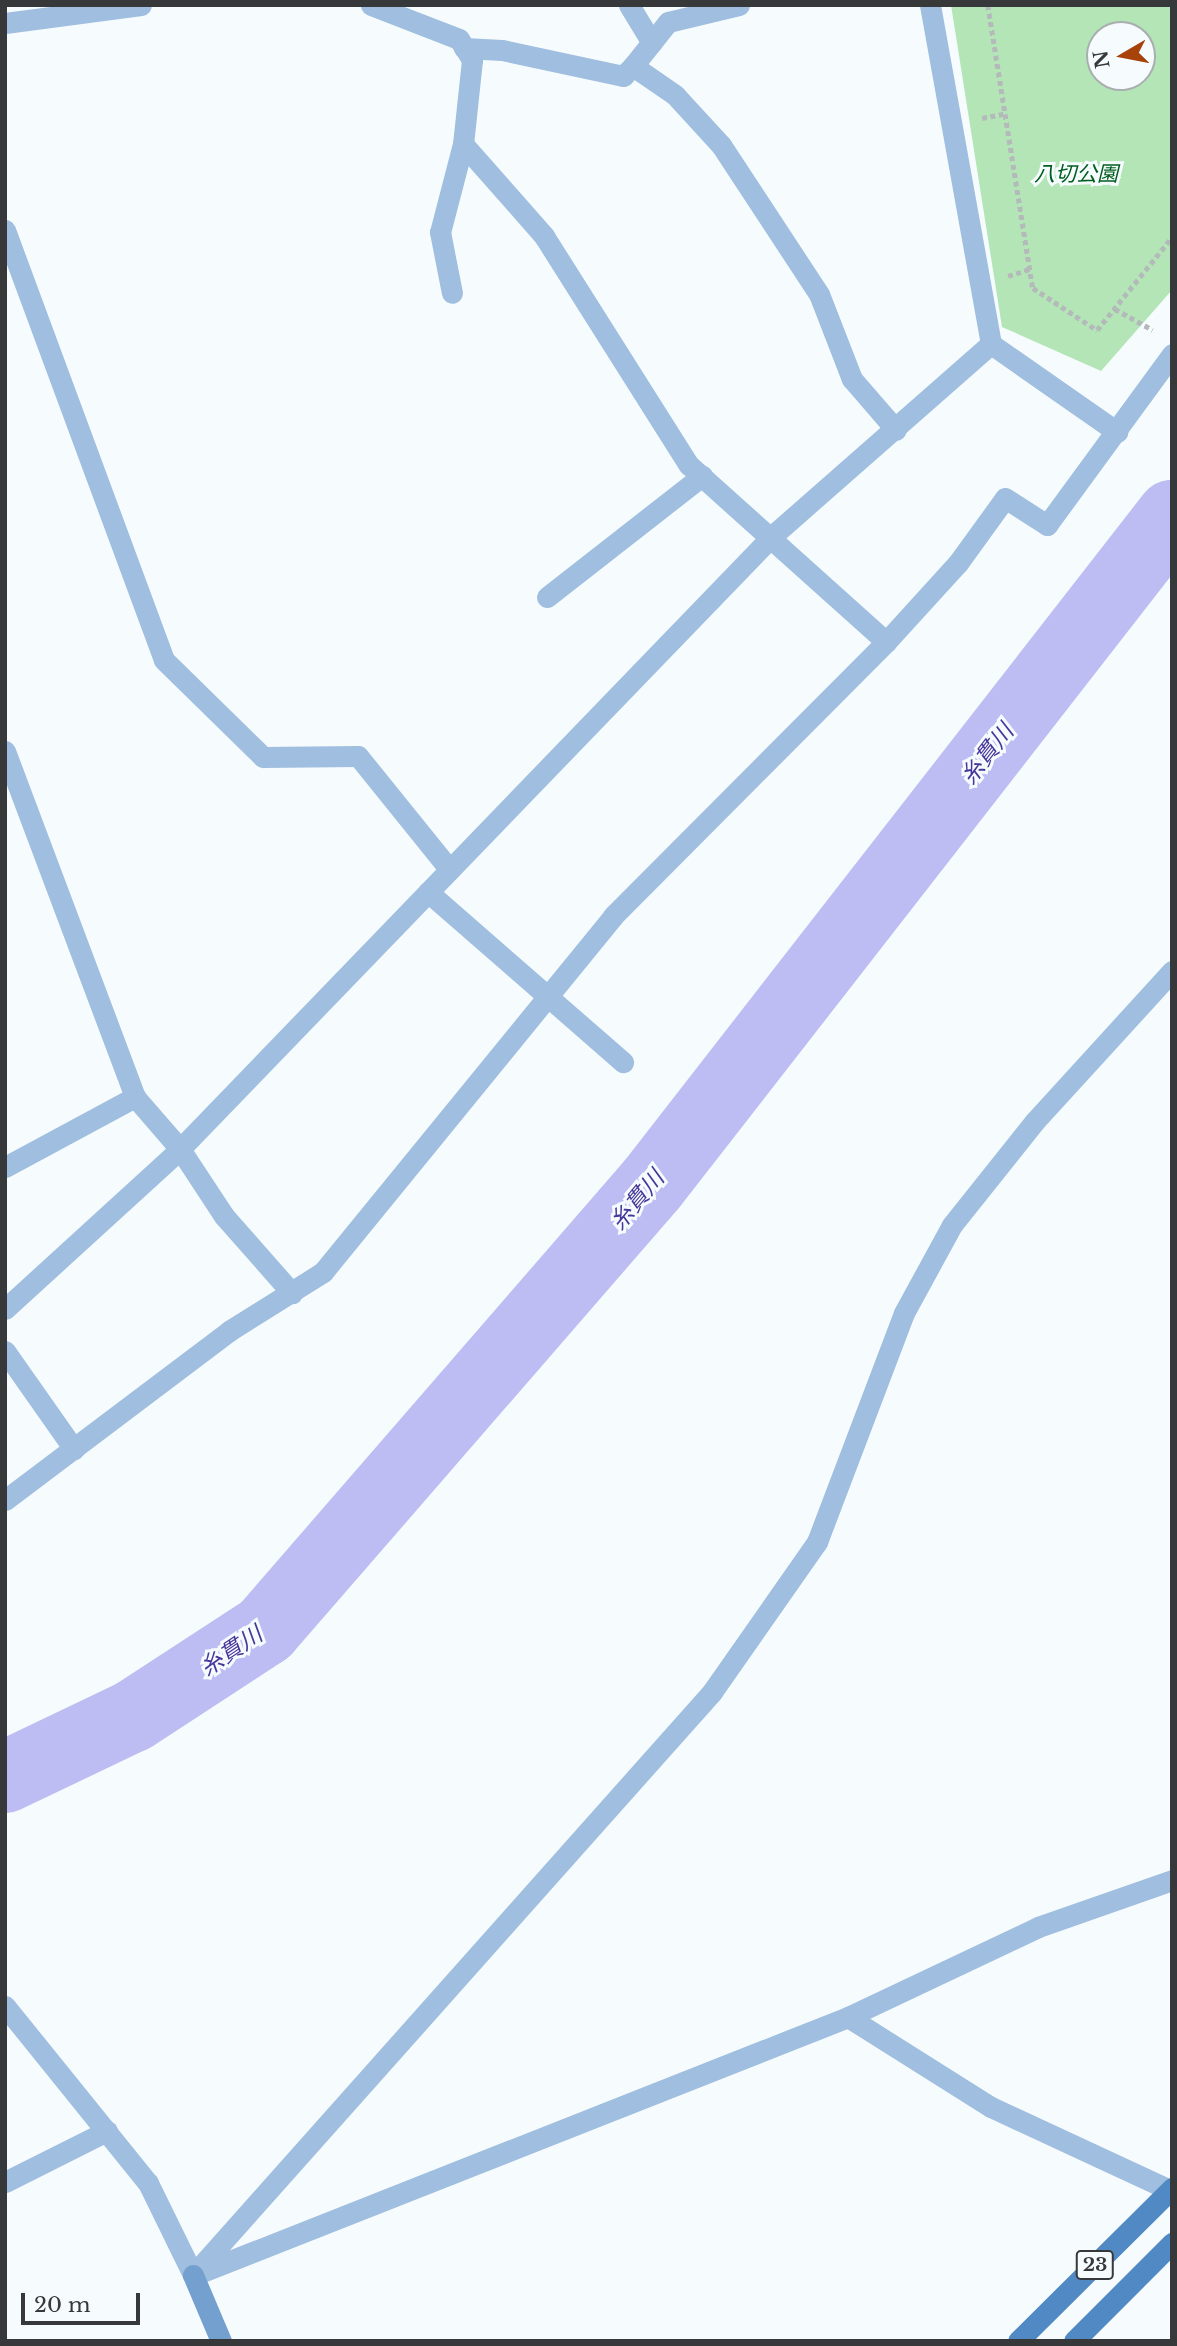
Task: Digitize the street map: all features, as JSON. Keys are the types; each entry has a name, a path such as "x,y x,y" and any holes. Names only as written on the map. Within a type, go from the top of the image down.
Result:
{"main road":[{"name":"23","path":"1018,2341 1171,2190"},
{"name":"23","path":"1074,2341 1172,2243"}],"street":[{"path":"5,23 141,5"},
{"path":"371,5 459,39 472,60 463,144 440,232 452,293"},
{"path":"629,5 652,43"},
{"path":"464,48 502,50 622,76 634,66 668,22 739,5"},
{"path":"930,5 991,344 1117,432"},
{"path":"634,66 675,95 721,145 819,294 852,379 896,430"},
{"path":"463,144 544,236 689,465 886,642"},
{"path":"5,230 164,660 262,757 358,756 450,870"},
{"path":"5,1309 180,1149 771,537 991,344"},
{"path":"5,1500 229,1331 323,1272 613,916 886,642 958,563 1005,498 1047,525 1172,354"},
{"path":"547,597 702,476"},
{"path":"6,757 135,1097 180,1149 224,1216 292,1293"},
{"path":"428,892 623,1062"},
{"path":"193,2275 712,1692 817,1542 904,1313 952,1225 1035,1121 1172,971"},
{"path":"5,1167 135,1097"},
{"path":"5,1351 74,1449"},
{"path":"193,2275 848,2017 1038,1927 1172,1880"},
{"path":"5,2006 148,2183 193,2275 221,2341"},
{"path":"848,2017 991,2107 1171,2190"},
{"path":"5,2182 107,2131"}],"path":[{"path":"988,5 1033,288 1097,330 1172,237"},
{"path":"1114,309 1160,334"}],"green space":[{"name":"八切公園","path":"951,5 1172,5 1172,290 1101,371 1002,327"}],"waterway":[{"name":"糸貫川","path":"5,1777 133,1716 265,1630 652,1184 1172,516"}]}
